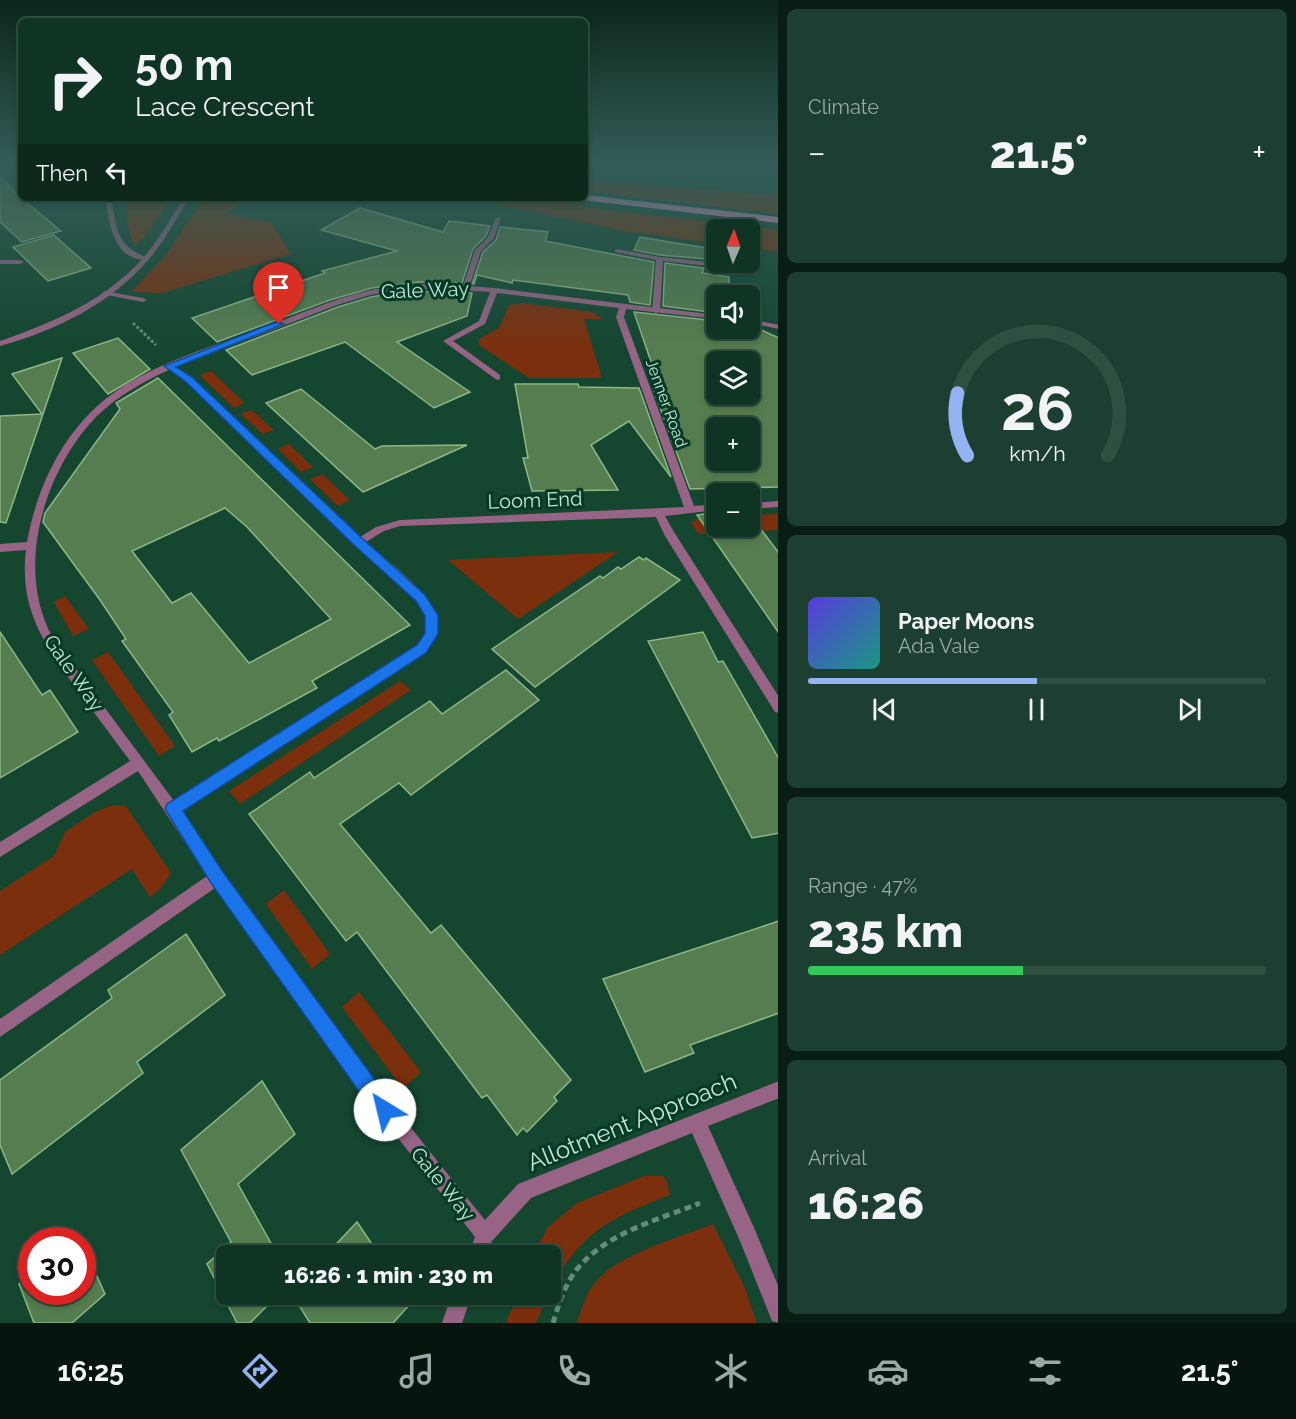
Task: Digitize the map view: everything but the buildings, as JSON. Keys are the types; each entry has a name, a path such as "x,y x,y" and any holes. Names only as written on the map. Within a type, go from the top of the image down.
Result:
{"street":[{"path":"114,225 119,246 130,255 147,259"},
{"path":"0,344 52,326 107,293 147,259 169,225"},
{"path":"465,287 478,250 491,238 496,225"},
{"path":"617,251 660,259 706,264"},
{"path":"656,310 660,259"},
{"path":"0,262 21,262"},
{"name":"Gale Way","path":"481,1245 484,1235 399,1130 217,878 173,809 69,670 40,624 30,588 29,546 43,492 54,464 67,444 94,413 140,380 172,365 342,301 371,292 402,287 465,287 706,316"},
{"name":"Gale Way","path":"494,290 482,322 447,341 497,377"},
{"path":"107,293 143,300"},
{"name":"Jenner Road","path":"623,306 620,317 690,509"},
{"path":"760,323 778,327"},
{"path":"172,365 358,542 421,598 431,615 432,634 421,649 173,809"},
{"path":"760,505 778,504"},
{"name":"Loom End","path":"358,542 380,529 400,523 659,513 706,508"},
{"path":"659,513 669,533 778,708"},
{"path":"0,548 29,546"},
{"path":"0,850 138,763"},
{"path":"0,1029 217,878"},
{"name":"Allotment Approach","path":"484,1235 525,1191 778,1089"},
{"path":"697,1123 778,1314"},
{"path":"452,1323 458,1305"}],"path":[{"path":"132,322 172,365"},
{"path":"554,1323 560,1301 577,1269 601,1247 630,1232 728,1192"}],"shaded area":[{"path":"128,225 153,225 146,235 134,247"},
{"path":"186,225 273,225 291,254 162,293 131,292 165,256"},
{"path":"594,225 706,225 706,242 624,231"},
{"path":"760,228 778,230 778,252 760,249"},
{"path":"522,303 593,312 602,319 584,319 602,378 529,378 479,345 479,339 499,328 509,305"},
{"path":"211,371 245,403 234,408 200,375"},
{"path":"252,410 274,430 263,434 241,414"},
{"path":"289,444 313,467 301,472 278,449"},
{"path":"322,474 350,500 338,506 310,479"},
{"path":"778,514 778,530 760,531 760,515"},
{"path":"699,518 706,518 706,534 699,534 691,523"},
{"path":"618,552 518,619 448,560"},
{"path":"65,596 89,629 73,636 54,602"},
{"path":"108,652 175,746 159,756 92,660"},
{"path":"400,681 411,690 240,804 229,791"},
{"path":"125,805 171,873 160,889 150,897 132,869 0,955 0,891 54,856 65,832 95,812 110,806"},
{"path":"284,890 330,954 312,969 266,904"},
{"path":"359,992 421,1072 403,1089 342,1007"},
{"path":"644,1176 663,1176 667,1181 670,1195 631,1211 600,1229 586,1240 561,1271 561,1245 538,1245 548,1227 577,1203"},
{"path":"713,1224 744,1286 757,1323 577,1323 591,1288 610,1269 653,1246"},
{"path":"513,1305 544,1305 536,1323 506,1323"}],"route":[{"path":"279,324 169,366 189,379 358,542 421,598 431,615 432,634 421,649 173,809 217,878 385,1110"}]}
